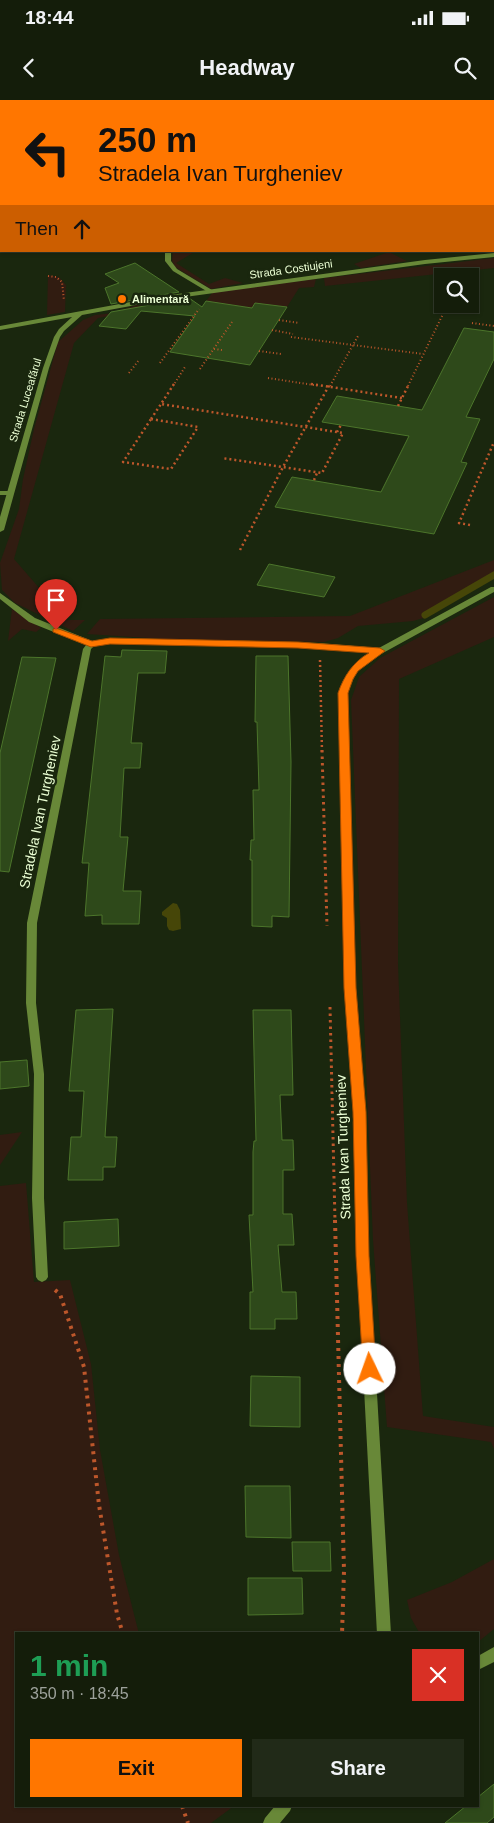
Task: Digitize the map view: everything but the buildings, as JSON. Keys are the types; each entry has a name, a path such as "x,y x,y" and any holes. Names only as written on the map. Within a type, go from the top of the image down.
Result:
{"street":[{"path":"168,252 168,261 175,270 210,291"},
{"name":"Strada Costiujeni","path":"0,328 210,291 425,262 494,255"},
{"name":"Strada Luceafărul","path":"0,530 9,493 57,336 79,313"},
{"path":"0,493 9,493"},
{"path":"0,595 32,620 91,644 120,641 339,647 380,651 454,612 494,588"},
{"name":"Stradela Ivan Turgheniev","path":"42,1277 38,1198 39,1074 31,1003 32,923 52,817 79,695 84,656 91,644"},
{"name":"Strada Ivan Turgheniev","path":"380,651 359,664 348,679 343,693 350,988 359,1112 363,1256 384,1632"},
{"path":"479,1662 494,1654"},
{"path":"270,1823 284,1807"}],"path":[{"path":"48,276 56,277 64,285 64,316"},
{"path":"160,363 199,310"},
{"path":"398,406 443,314"},
{"path":"279,320 299,323"},
{"path":"200,369 232,322"},
{"path":"472,323 494,326"},
{"path":"272,330 352,345 423,354"},
{"path":"240,550 283,467 358,336"},
{"path":"214,349 222,350"},
{"path":"259,351 281,354"},
{"path":"129,373 139,360"},
{"path":"151,419 198,427 171,469 123,462 151,419 161,404 185,367"},
{"path":"268,378 402,398"},
{"path":"161,404 343,434 322,473 222,458"},
{"path":"337,432 341,425"},
{"path":"470,525 459,523 494,442"},
{"path":"314,480 317,473"},
{"path":"328,934 320,656 339,647"},
{"path":"330,1001 344,1571 342,1632"},
{"path":"42,1277 60,1294 84,1367 99,1504 117,1614 122,1632"},
{"path":"182,1807 188,1823"}],"shaded area":[{"path":"173,252 194,252 176,263 209,284 225,278 243,283 211,289 175,267 172,261"},
{"path":"389,252 407,261 361,268 354,264"},
{"path":"494,258 494,268 479,270 479,268 434,268 434,274 325,286 324,278"},
{"path":"48,275 59,277 66,285 65,312 47,315"},
{"path":"316,279 314,287 299,288 287,307 255,303 252,308 206,301 213,292"},
{"path":"139,304 145,304 132,312 98,318 74,343 14,559 67,620 85,620 73,631 15,603 2,590 0,563 19,509 23,479 34,429 58,342 83,320 95,315 114,313"},
{"path":"494,560 494,578 427,617 413,621 358,626 338,638 324,642 163,639 87,634 100,619 350,616"},
{"path":"494,597 494,637 399,679 398,964 407,1203 423,1416 494,1427 494,1449 491,1442 387,1427 373,1240 351,700 359,677 380,658"},
{"path":"12,609 41,628 36,632 22,629 8,641"},
{"path":"173,903 177,904 180,910 181,929 173,931 169,930 167,918 162,915 162,912"},
{"path":"22,1132 0,1165 0,1135"},
{"path":"26,1183 34,1282 70,1280 91,1364 100,1450 119,1555 138,1632 15,1632 15,1807 233,1807 211,1823 0,1823 0,1186"},
{"path":"494,1559 494,1629 479,1641 479,1632 419,1632 411,1618 407,1600 452,1582"}],"waterway":[{"path":"425,615 494,575"}],"place":[{"name":"Alimentară","path":"122,299"}],"route":[{"path":"56,630 91,644 110,641 316,645 380,651 368,657 354,669 343,693 350,988 359,1112 363,1256 370,1369"}]}
